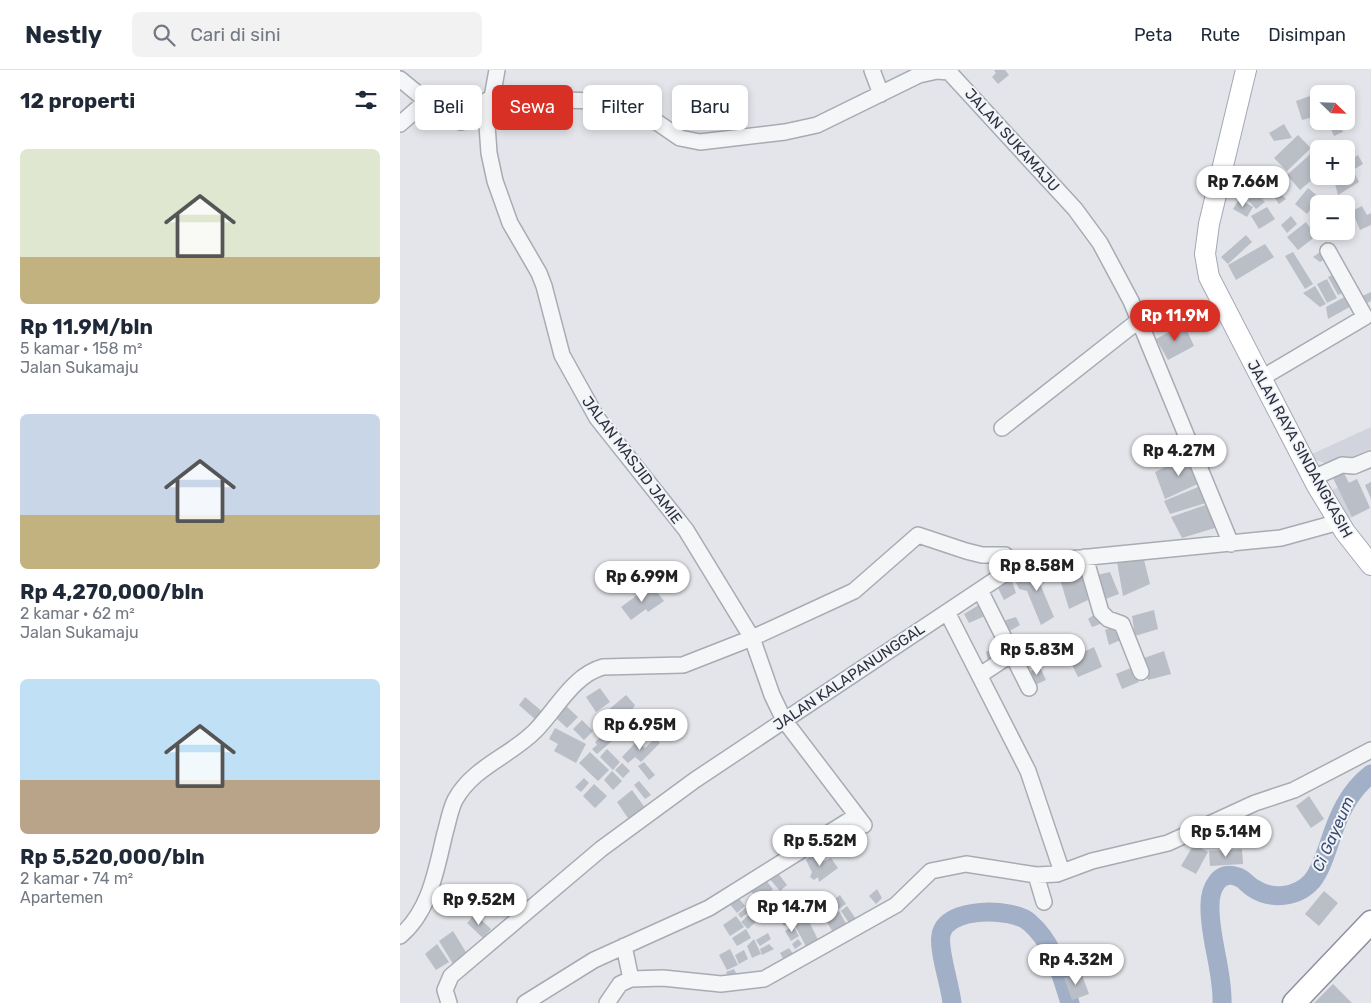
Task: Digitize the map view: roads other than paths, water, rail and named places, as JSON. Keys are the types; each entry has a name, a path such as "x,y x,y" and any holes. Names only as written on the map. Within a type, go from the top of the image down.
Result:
{"highway":[{"path":"1298,1002 1371,922"}],"main road":[{"name":"JALAN RAYA SINDANGKASIH","path":"1246,70 1209,224 1205,254 1206,268 1213,289 1314,478 1339,522 1371,565"}],"street":[{"path":"490,105 497,70"},
{"path":"872,70 881,94"},
{"name":"JALAN SUKAMAJU","path":"482,110 490,105 541,99 624,103 645,114 680,138 700,142 784,132 817,125 919,75 943,70 954,75 1089,225 1118,277 1138,321 1231,544"},
{"path":"400,79 415,92"},
{"name":"JALAN MASJID JAMIE","path":"490,105 489,153 499,196 510,223 539,273 562,355 569,372 597,418 686,530 752,638 772,695 784,720 860,820 709,908 624,946"},
{"path":"400,124 415,111"},
{"path":"1260,379 1365,317 1364,312 1328,252"},
{"path":"1002,428 1138,321"},
{"path":"1314,478 1342,464 1354,466 1371,460"},
{"name":"JALAN KALAPANUNGGAL","path":"449,1003 446,985 451,976 602,849 695,780 980,590 1008,562 1049,561 1281,538 1339,522"},
{"path":"400,936 415,921 427,898 454,802 466,784 490,762 534,732 587,674 603,667 683,665 752,638 854,591 915,536 921,536 1008,562"},
{"path":"1085,557 1101,612 1108,619 1122,624 1141,672"},
{"path":"980,590 1029,688"},
{"path":"947,612 1030,776 1062,872"},
{"path":"980,675 1012,654"},
{"path":"607,1003 620,984 630,977 663,978 721,984 764,979 896,905 931,871 966,864 1052,876 1092,861 1168,843 1255,803 1294,790 1371,750"},
{"path":"1036,875 1044,902"},
{"path":"525,1003 594,960 624,946 630,977"}],"waterway":[{"name":"Ci Gayeum","path":"1222,1003 1222,991 1210,917 1210,899 1217,882 1221,878 1231,875 1240,878 1260,892 1276,896 1291,894 1306,887 1320,868 1345,805 1356,789 1371,774"},
{"name":"Ci Gayeum","path":"952,1003 941,949 941,935 946,926 955,919 967,914 981,912 995,912 1021,917 1037,930 1055,959 1070,1003"}]}
